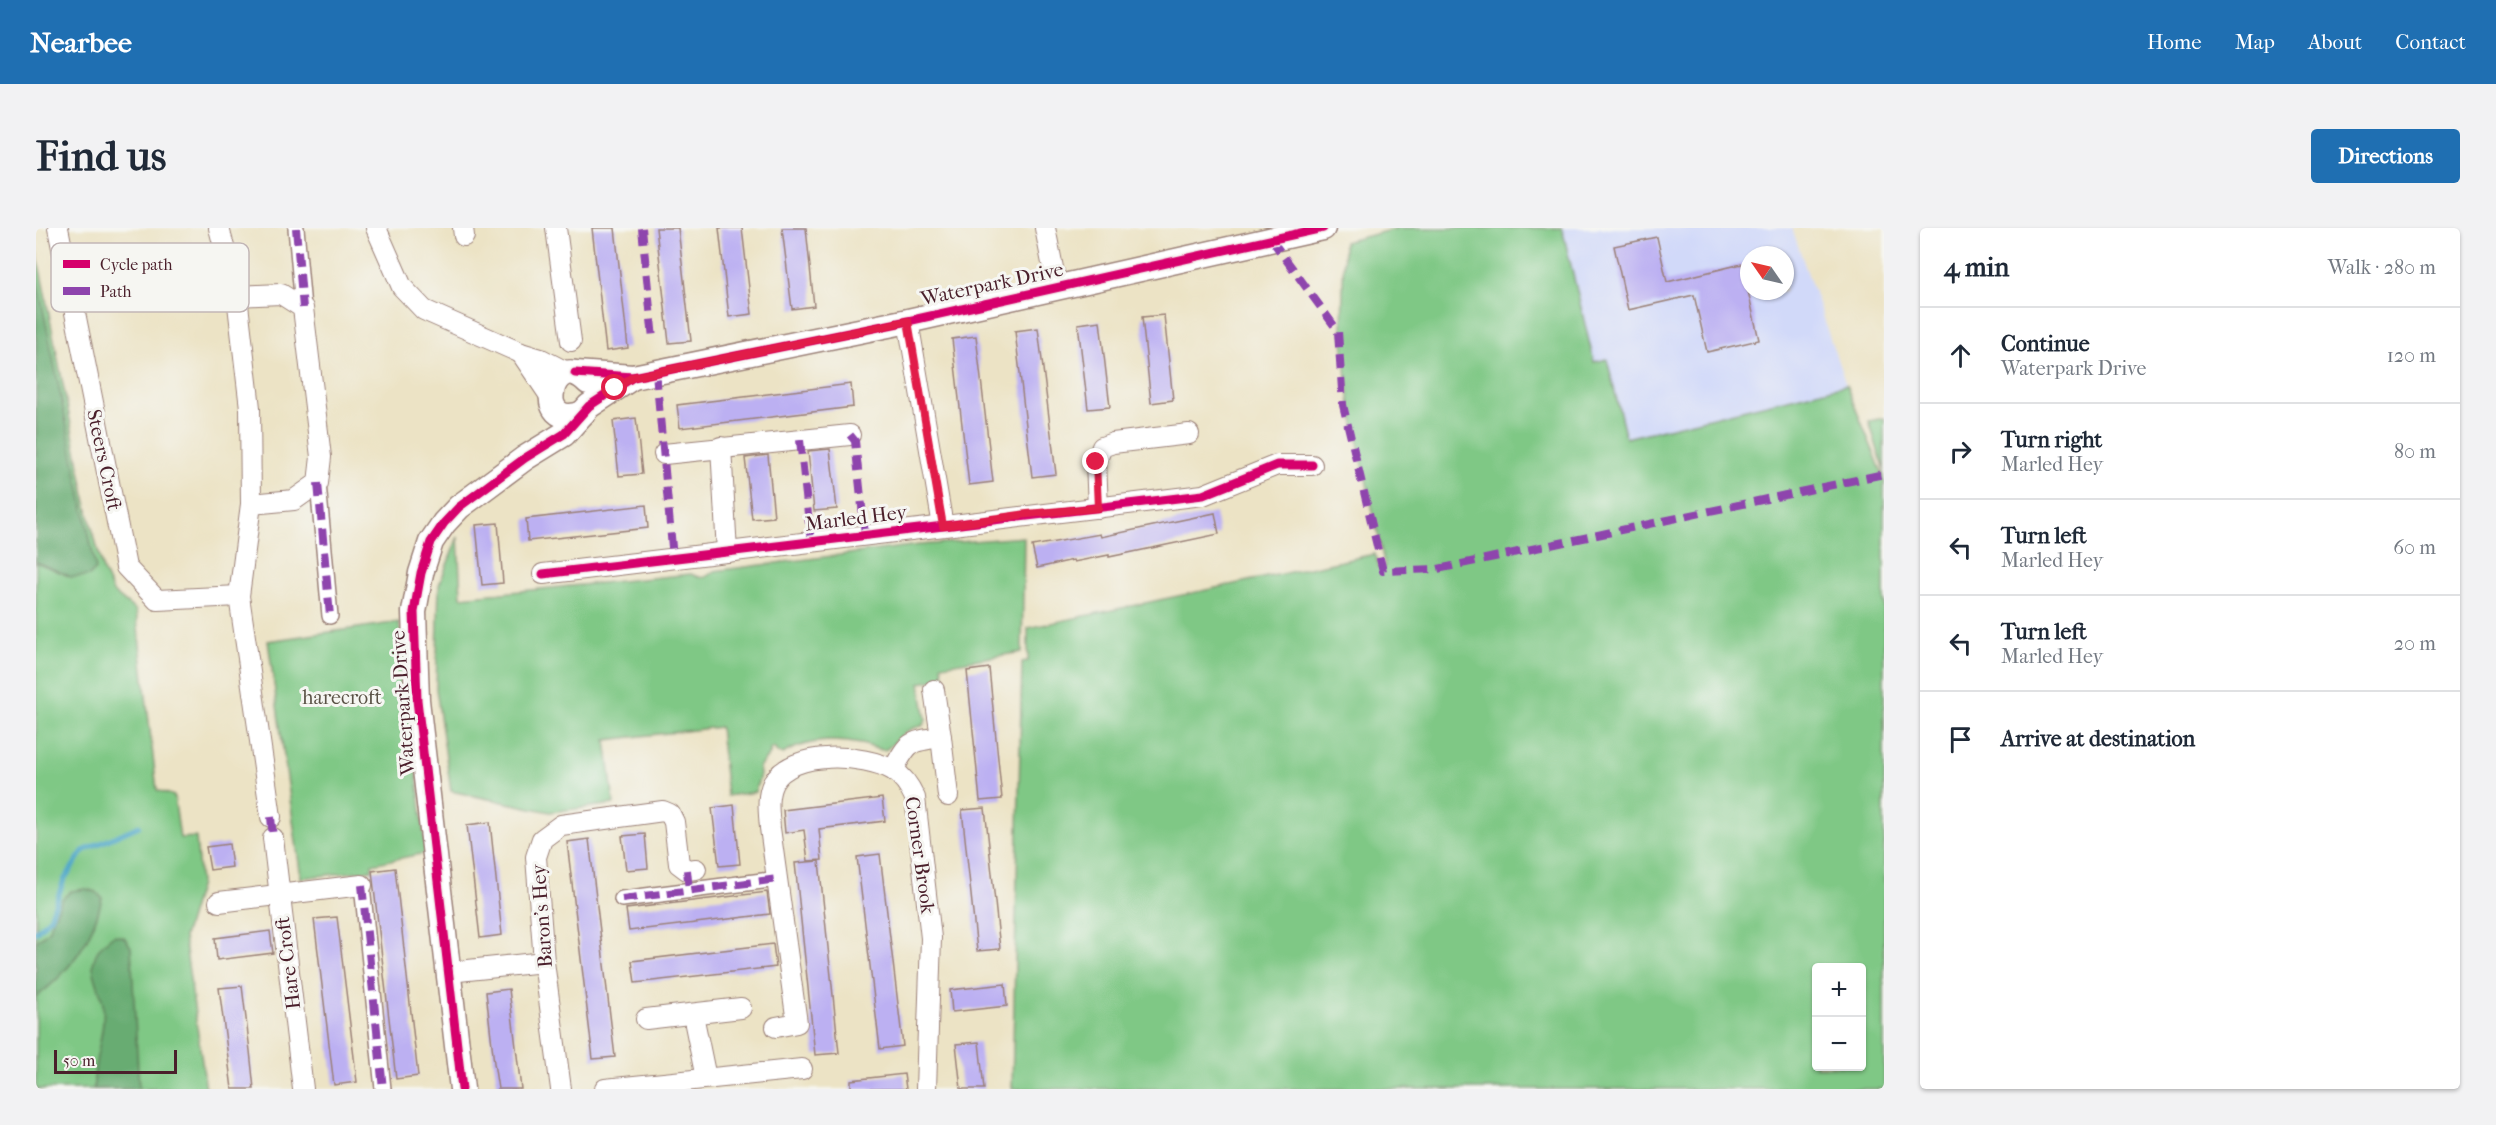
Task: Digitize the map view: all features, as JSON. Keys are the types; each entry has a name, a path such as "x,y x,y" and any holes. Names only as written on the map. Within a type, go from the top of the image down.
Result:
{"street":[{"name":"Steers Croft","path":"58,228 61,243"},
{"path":"219,228 223,243"},
{"path":"296,228 321,457 318,483 330,616"},
{"path":"376,228 398,279 414,302 436,316 521,353 582,376 591,386 593,393 586,410 570,416 563,414 553,405 551,398 521,353"},
{"path":"556,228 571,341"},
{"path":"1045,228 1057,288"},
{"name":"Waterpark Drive","path":"525,458 543,430 551,389 557,379 572,373 633,377 908,321 1323,228"},
{"path":"249,296 281,294 303,308"},
{"name":"Steers Croft","path":"75,312 126,567 157,600 239,596"},
{"path":"239,312 250,408 251,504 239,596 271,817"},
{"path":"908,321 943,526"},
{"name":"Waterpark Drive","path":"462,1089 417,700 414,612 424,558 430,542 444,523 476,493 564,434 586,410 633,377"},
{"path":"1098,508 1096,462 1102,447 1113,443 1189,434"},
{"path":"664,454 850,435"},
{"path":"721,447 727,552"},
{"name":"Marled Hey","path":"543,574 1027,514 1203,495 1277,465 1312,465"},
{"path":"251,504 294,500 318,483"},
{"path":"934,690 948,796"},
{"path":"893,770 904,750 913,741 940,737"},
{"name":"Corner Brook","path":"776,1027 797,1023 770,828 769,797 773,783 779,775 806,761 830,757 872,762 893,770 907,782 915,798 931,938 926,1089"},
{"name":"Baron's Hey","path":"561,1089 544,962 537,856 542,839 561,825 663,811 670,814 674,822 679,864 691,869"},
{"name":"Hare Croft","path":"273,838 303,1089"},
{"path":"689,891 691,869"},
{"path":"622,900 778,879"},
{"path":"219,902 362,885 383,1089"},
{"path":"448,972 544,962"},
{"path":"646,1020 741,1008"},
{"path":"693,1015 706,1078"},
{"path":"605,1089 802,1069"}],"shaded area":[{"path":"1562,228 1792,228 1846,385 1626,438 1607,360 1594,362"}],"green space":[{"path":"1398,228 1562,228 1594,362 1607,359 1626,438 1846,385 1883,475 1884,470 1884,1089 1012,1089 1022,662 1028,661 1028,628 1375,554 1379,568 1385,567 1350,405 1342,331 1344,242"},
{"path":"36,249 89,516 103,570 113,592 136,611 157,790 174,796 180,838 196,837 200,884 184,937 206,1089 36,1089"},
{"path":"36,274 96,569 89,576 71,577 36,562"},
{"path":"1884,418 1884,470 1869,421"},
{"path":"458,537 461,597 691,574 703,577 714,571 919,545 1024,537 1022,652 942,665 944,678 920,683 926,720 922,726 908,731 887,749 831,741 811,743 783,754 776,752 775,748 770,749 770,754 759,767 760,775 755,792 727,796 720,727 606,740 614,804 550,812 451,791 436,689 439,585"},
{"name":"harecroft","path":"399,622 426,853 372,864 372,870 301,878 268,641"},
{"path":"86,889 96,892 102,898 93,927 69,966 36,997 36,942 48,931 62,899 71,891"},
{"path":"114,935 124,937 131,947 139,1089 94,1089 103,1016 102,1000 93,965 100,947"}],"building":[{"path":"592,228 615,228 628,348 606,351"},
{"path":"656,228 678,228 691,341 669,343"},
{"path":"719,228 742,228 752,314 729,317"},
{"path":"782,228 806,228 814,306 792,309"},
{"path":"1657,237 1667,282 1740,264 1740,300 1750,300 1759,340 1707,352 1694,295 1628,310 1614,246"},
{"path":"1164,315 1173,400 1151,403 1142,317"},
{"path":"1100,321 1110,407 1088,409 1078,324"},
{"path":"1038,328 1056,474 1032,477 1015,331"},
{"path":"976,336 993,482 969,485 952,339"},
{"path":"851,384 853,407 680,428 677,405"},
{"path":"636,418 642,474 619,476 613,421"},
{"path":"830,449 837,509 814,511 808,451"},
{"path":"768,455 774,517 752,519 745,458"},
{"path":"646,505 648,528 528,541 526,519"},
{"path":"1215,513 1219,534 1109,557 1109,555 1074,562 1073,560 1037,568 1032,546 1100,534 1101,537"},
{"path":"498,523 503,583 482,585 476,525"},
{"path":"989,668 1002,799 980,801 967,671"},
{"path":"882,798 885,821 819,829 822,860 808,861 804,830 785,833 783,810"},
{"path":"734,805 740,864 719,866 712,808"},
{"path":"985,808 1000,949 977,951 962,810"},
{"path":"490,822 502,935 480,938 467,825"},
{"path":"645,834 648,868 626,870 622,836"},
{"path":"589,839 615,1057 593,1059 567,842"},
{"path":"229,844 232,867 210,870 206,847"},
{"path":"880,854 903,1046 880,1049 857,857"},
{"path":"819,861 839,1053 815,1055 795,863"},
{"path":"395,868 418,1076 396,1079 372,871"},
{"path":"767,892 770,914 629,931 626,909"},
{"path":"337,917 357,1082 334,1085 314,919"},
{"path":"270,931 273,953 217,960 215,938"},
{"path":"773,944 776,967 635,983 632,961"},
{"path":"1005,984 1007,1006 952,1012 950,990"},
{"path":"242,986 254,1089 232,1089 219,988"},
{"path":"509,989 521,1089 498,1089 494,1063 486,992"},
{"path":"979,1042 984,1089 961,1089 956,1044"},
{"path":"904,1074 906,1089 851,1089 851,1080"}],"waterway":[{"path":"36,932 50,918 64,880 83,851 139,826"}],"marked path":[{"path":"296,228 303,308"},
{"path":"642,228 653,339"},
{"path":"1271,239 1338,331 1343,405 1383,571 1438,569 1884,474"},
{"path":"656,373 673,558"},
{"path":"850,435 855,441 865,535"},
{"path":"800,440 811,542"},
{"path":"318,483 330,616"},
{"path":"271,817 273,838"},
{"path":"687,870 689,891"},
{"path":"622,899 778,879"},
{"path":"362,885 383,1089"}],"cycle path":[{"path":"575,373 633,377 908,321 1323,228"},
{"path":"462,1089 417,700 414,612 421,573 431,542 459,507 525,458 564,434 589,406 633,377"},
{"path":"543,574 1203,495 1277,465 1312,465"}],"route":[{"path":"615,388 633,377 908,321 943,526 1027,514 1098,508 1096,462"}]}
